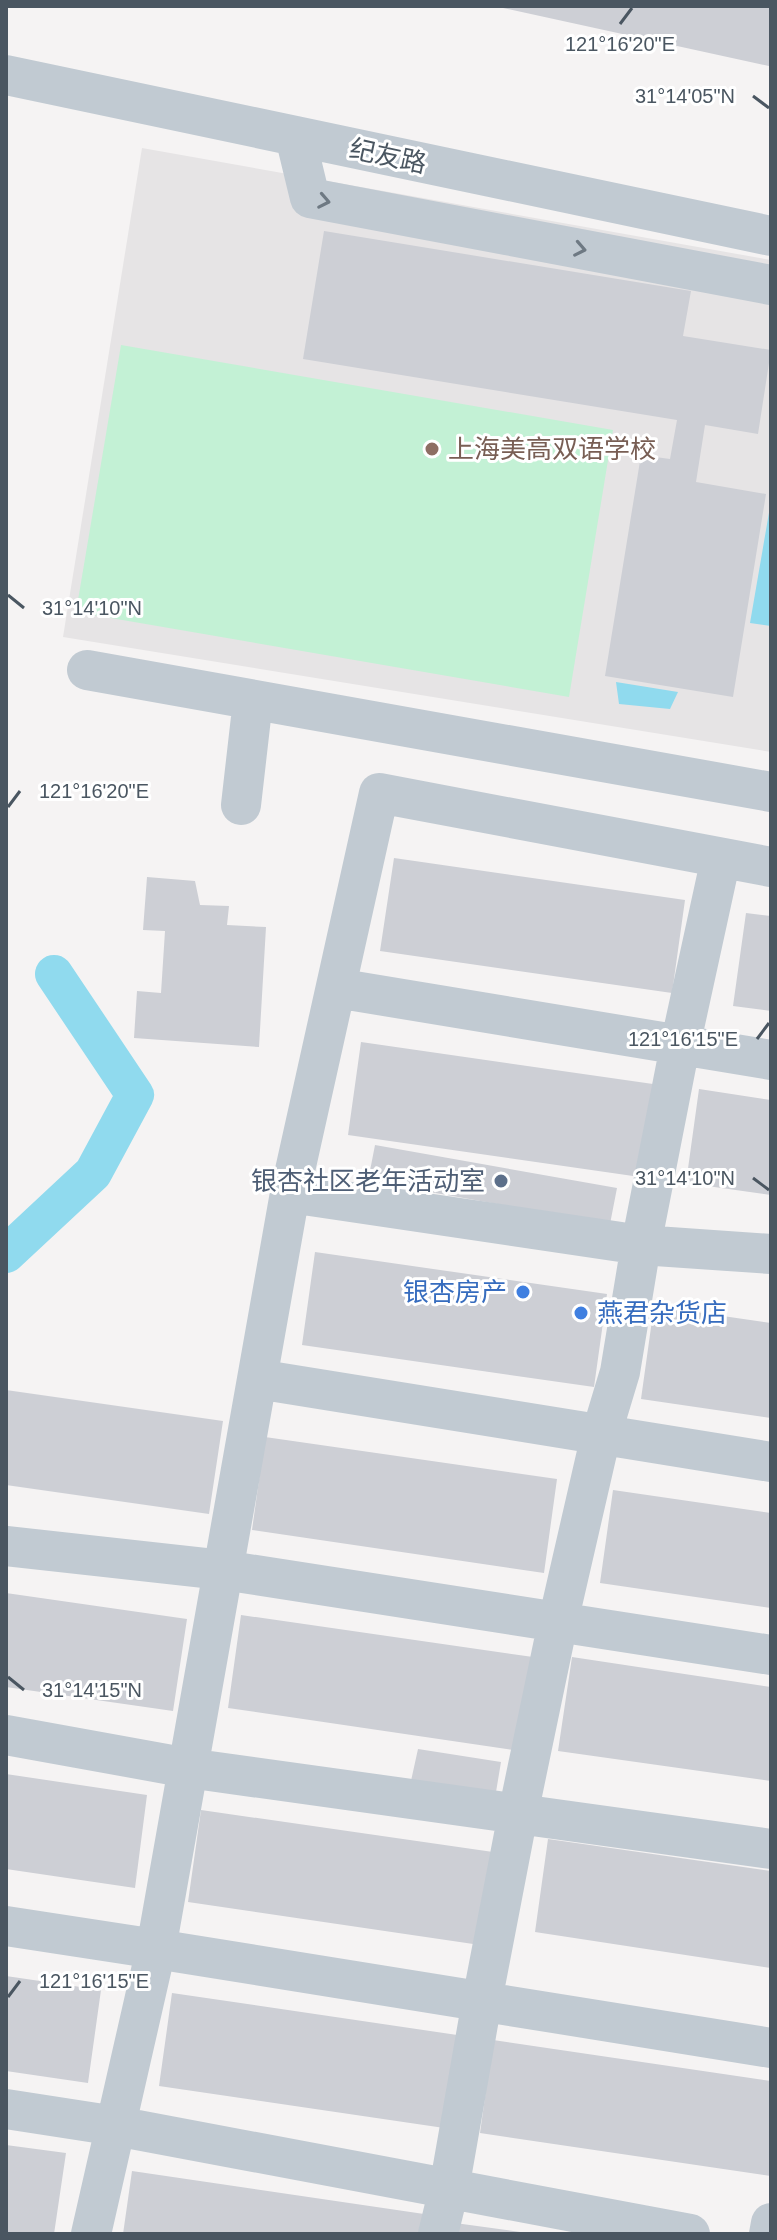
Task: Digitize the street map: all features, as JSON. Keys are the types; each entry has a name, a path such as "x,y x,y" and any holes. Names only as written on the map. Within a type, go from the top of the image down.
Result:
{"street":[{"name":"纪友路","path":"6,75 771,236"},
{"path":"295,136 310,198 771,285"},
{"path":"87,670 771,792"},
{"path":"241,805 253,700"},
{"path":"91,2234 156,1949 290,1193 379,793 771,867"},
{"path":"438,2234 518,1814 601,1435 620,1372 680,1046 721,858"},
{"path":"336,988 771,1060"},
{"path":"290,1193 641,1245 771,1254"},
{"path":"257,1379 771,1462"},
{"path":"6,1546 223,1570 771,1655"},
{"path":"6,1735 188,1768 771,1849"},
{"path":"6,1926 771,2048"},
{"path":"6,2109 116,2126 690,2234"},
{"path":"769,2234 771,2223"}],"shaded area":[{"name":"上海美高双语学校","path":"142,148 771,260 771,752 63,637"}],"green space":[{"path":"121,345 613,430 569,697 76,612"}],"water":[{"path":"771,501 771,626 750,623"},
{"path":"616,682 678,692 670,709 619,704"}],"building":[{"path":"494,6 771,6 771,56 769,66"},
{"path":"324,231 691,291 683,336 771,350 758,434 705,425 696,482 766,494 733,697 605,676 641,455 670,459 677,420 303,359"},
{"path":"394,858 685,900 672,993 380,951"},
{"path":"147,877 195,881 200,905 229,906 227,925 266,927 259,1047 134,1038 137,991 161,993 165,931 143,930"},
{"path":"746,913 771,916 771,1011 733,1006"},
{"path":"361,1042 653,1084 640,1177 348,1135"},
{"path":"699,1089 771,1100 771,1195 686,1183"},
{"path":"375,1145 617,1188 610,1224 368,1181"},
{"path":"315,1252 607,1294 594,1387 302,1345"},
{"path":"654,1306 771,1323 771,1418 641,1399"},
{"path":"6,1390 223,1421 209,1514 6,1485"},
{"path":"265,1437 557,1479 544,1573 252,1530"},
{"path":"613,1490 771,1513 771,1608 600,1583"},
{"path":"6,1593 187,1619 173,1711 6,1687"},
{"path":"241,1615 533,1657 520,1751 228,1708"},
{"path":"572,1657 771,1687 771,1781 558,1751"},
{"path":"418,1749 501,1762 494,1804 409,1790"},
{"path":"6,1774 147,1795 135,1888 6,1869"},
{"path":"201,1810 493,1852 480,1945 188,1902"},
{"path":"548,1839 771,1871 771,1968 535,1932"},
{"path":"6,1976 101,1990 88,2083 6,2071"},
{"path":"172,1993 464,2036 451,2129 159,2086"},
{"path":"493,2040 771,2081 771,2176 480,2133"},
{"path":"6,2145 66,2153 54,2234 6,2234"},
{"path":"132,2171 424,2214 421,2234 123,2234"},
{"path":"455,2223 520,2232 520,2234 453,2234"}],"waterway":[{"path":"6,1254 93,1173 135,1095 54,974"}],"place":[{"name":"上海美高双语学校","path":"432,449"},
{"name":"银杏社区老年活动室","path":"501,1181"},
{"name":"银杏房产","path":"523,1292"},
{"name":"燕君杂货店","path":"581,1313"}]}
